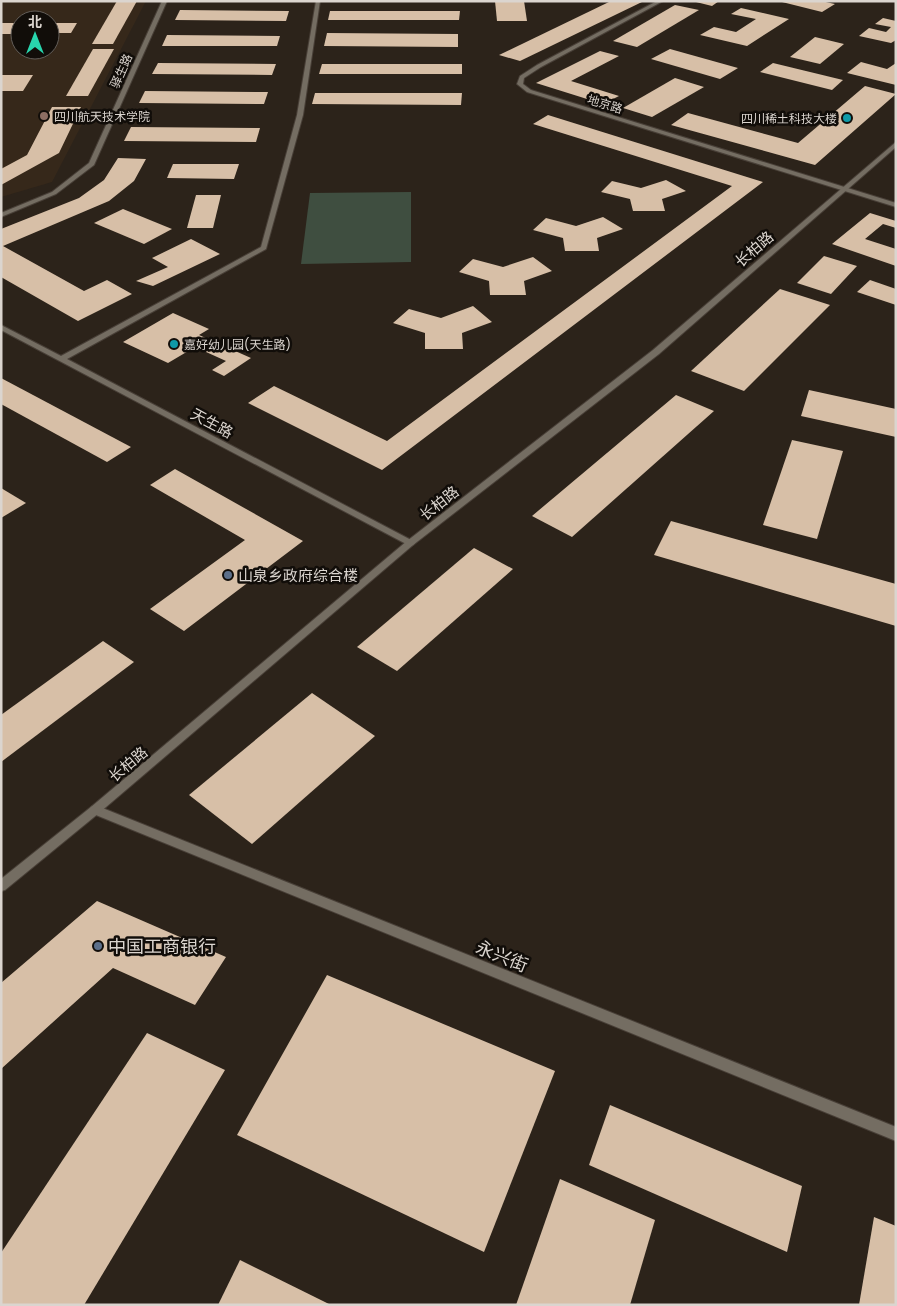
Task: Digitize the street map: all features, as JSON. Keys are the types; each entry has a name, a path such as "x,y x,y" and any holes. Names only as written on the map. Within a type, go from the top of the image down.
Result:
{"street":[{"name":"驿生路","path":"1,215 54,193 92,164 165,1"},
{"path":"61,359 264,248 300,115 318,1"},
{"name":"地京路","path":"662,1 539,66 522,77 520,84 529,91 844,189"},
{"name":"长柏路","path":"1,886 95,810 410,543 656,352 896,144"},
{"path":"844,189 896,205"},
{"name":"天生路","path":"1,327 410,543"},
{"name":"永兴街","path":"95,810 896,1134"}],"shaded area":[{"name":"四川航天技术学院","path":"1,1 146,1 52,182 1,197"}],"green space":[{"path":"411,192 411,262 301,264 310,193"}],"building":[{"path":"117,1 137,1 113,44 92,44"},
{"path":"495,1 524,1 527,21 497,21"},
{"path":"611,1 644,1 520,61 499,55"},
{"path":"692,1 719,1 712,6"},
{"path":"778,1 821,1 835,4 822,12"},
{"path":"675,5 699,10 637,47 613,41"},
{"path":"741,8 789,19 747,46 700,35 714,27 736,32 756,19 731,14"},
{"path":"180,10 289,11 286,21 175,20"},
{"path":"330,11 460,11 459,20 328,20"},
{"path":"883,18 896,21 896,40 891,43 859,36 869,28 886,32 891,27 875,24"},
{"path":"1,23 10,23 10,34 1,34"},
{"path":"60,23 77,23 71,33 60,33"},
{"path":"327,33 458,34 458,47 324,46"},
{"path":"167,35 280,36 277,46 162,46"},
{"path":"815,37 844,44 820,64 790,57"},
{"path":"93,49 114,49 88,96 66,96"},
{"path":"670,49 738,68 720,79 651,59"},
{"path":"600,51 619,56 571,81 619,96 603,104 536,83"},
{"path":"861,62 887,69 896,63 896,85 847,73"},
{"path":"158,63 276,64 272,75 152,74"},
{"path":"773,63 843,80 832,90 760,72"},
{"path":"322,64 462,64 462,74 319,74"},
{"path":"1,75 33,75 23,91 1,91"},
{"path":"675,78 704,87 652,117 623,108"},
{"path":"865,86 896,94 815,165 671,125 688,113 798,143"},
{"path":"145,91 268,92 264,104 139,103"},
{"path":"315,93 462,93 461,105 312,104"},
{"path":"52,107 81,107 59,153 1,185 1,169 27,155"},
{"path":"548,115 763,182 382,470 248,403 274,386 387,441 732,186 533,124"},
{"path":"131,127 260,128 256,142 124,141"},
{"path":"118,158 146,159 134,181 109,201 3,246 84,291 107,280 132,294 78,321 1,277 1,229 79,198 104,180"},
{"path":"173,164 239,164 234,179 167,178"},
{"path":"666,180 686,191 662,199 665,211 633,211 630,199 601,192 612,181 641,188"},
{"path":"196,195 221,195 213,228 187,228"},
{"path":"123,209 172,229 144,244 94,223"},
{"path":"870,213 896,221 896,228 883,224 865,239 896,249 896,266 832,244"},
{"path":"603,217 623,229 597,238 599,251 565,251 563,238 533,230 546,218 576,226"},
{"path":"191,239 220,254 153,286 136,281 168,267 152,258"},
{"path":"824,256 857,266 831,294 797,283"},
{"path":"533,257 552,271 524,281 526,295 490,295 489,281 459,272 473,259 503,267"},
{"path":"870,280 896,289 896,305 857,292"},
{"path":"780,289 830,305 744,391 691,371"},
{"path":"473,306 492,322 462,333 463,349 425,349 425,333 393,323 409,309 441,318"},
{"name":"嘉好幼儿园(天生路)","path":"173,313 209,329 199,335 251,358 224,376 212,370 226,361 195,347 168,363 123,342"},
{"path":"1,378 131,447 107,462 1,404"},
{"path":"809,390 896,409 896,437 801,416"},
{"path":"676,395 714,411 572,537 532,516"},
{"path":"792,440 843,451 817,539 763,525"},
{"name":"山泉乡政府综合楼","path":"175,469 303,541 184,631 150,609 245,540 150,485"},
{"path":"1,488 26,503 1,518"},
{"path":"671,521 896,584 896,626 654,555"},
{"path":"474,548 513,569 397,671 357,647"},
{"path":"103,641 134,662 1,762 1,715"},
{"path":"312,693 375,736 252,844 189,795"},
{"path":"97,901 226,957 195,1005 113,968 1,1069 1,983"},
{"path":"327,975 555,1071 484,1252 237,1135"},
{"path":"147,1033 225,1070 84,1305 1,1305 1,1253"},
{"path":"610,1105 802,1186 787,1252 589,1165"},
{"path":"560,1179 655,1220 630,1305 516,1305"},
{"path":"874,1217 896,1226 896,1305 859,1305"},
{"path":"240,1260 331,1305 218,1305"}],"place":[{"name":"四川航天技术学院","path":"44,116"},
{"name":"四川稀土科技大楼","path":"847,118"},
{"name":"嘉好幼儿园(天生路)","path":"174,344"},
{"name":"山泉乡政府综合楼","path":"228,575"},
{"name":"中国工商银行","path":"98,946"}]}
